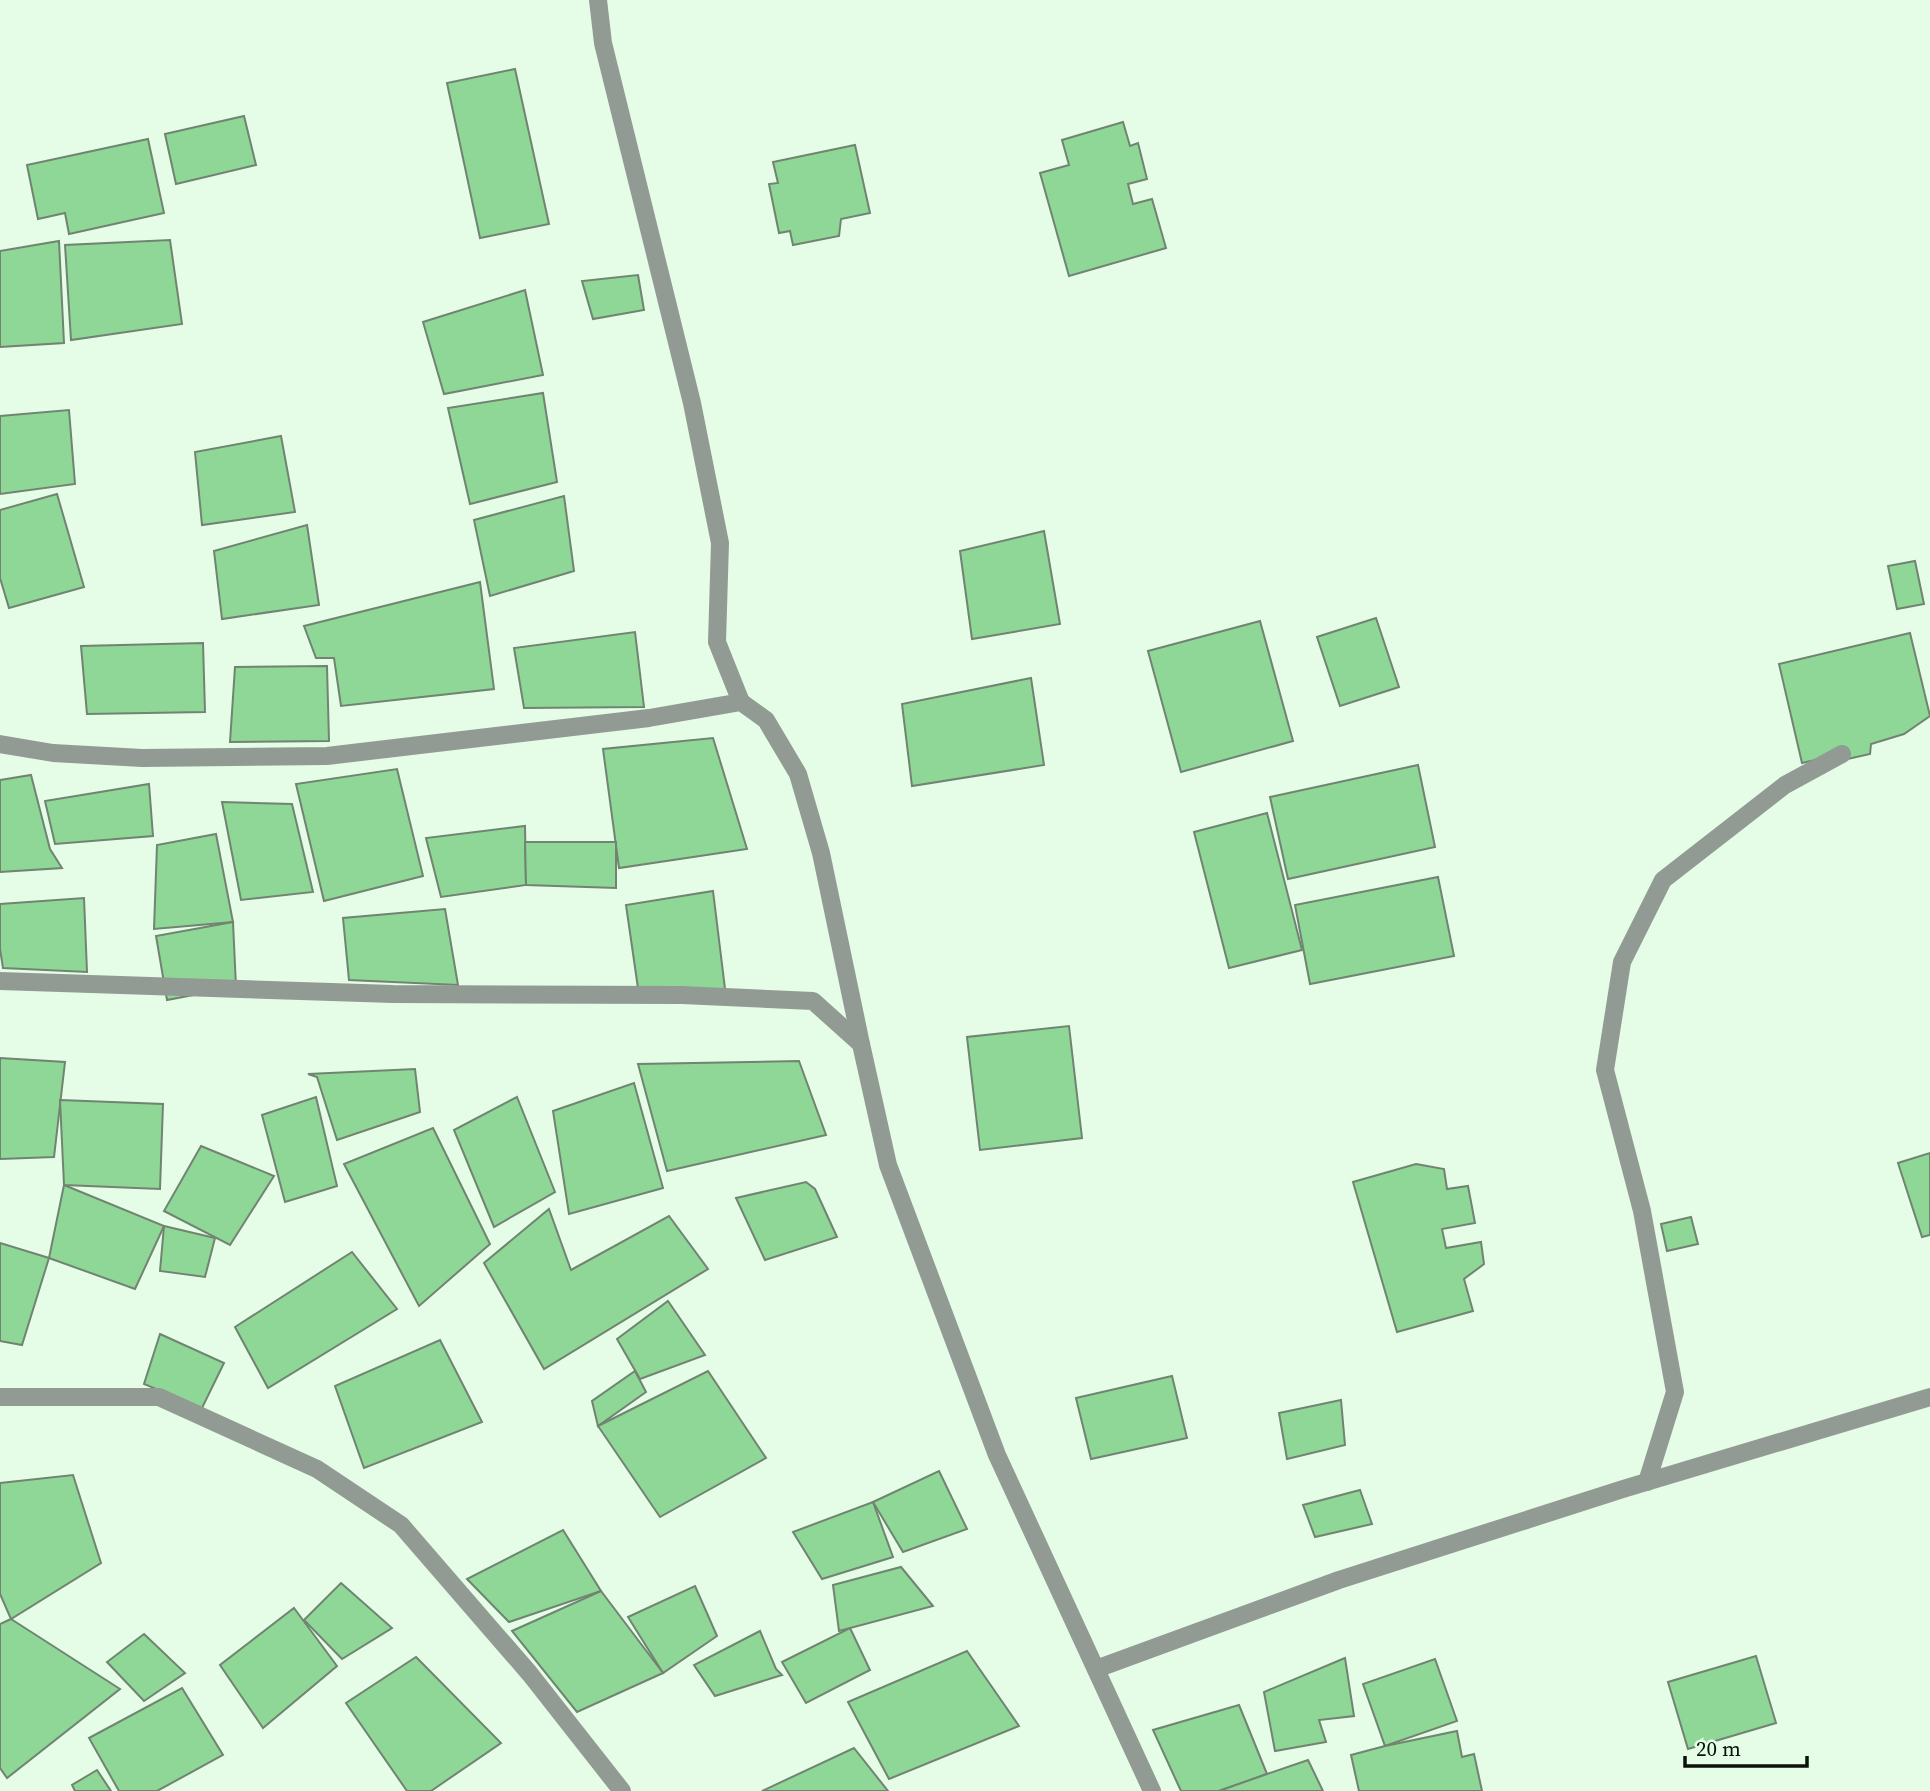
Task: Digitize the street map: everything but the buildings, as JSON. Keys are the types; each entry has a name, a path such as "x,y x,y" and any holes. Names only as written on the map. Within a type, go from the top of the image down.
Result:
{"street":[{"path":"597,0 603,43 692,402 720,543 717,642 741,702 766,720 798,774 821,853 888,1165 997,1455 1152,1791"},
{"path":"0,744 53,753 142,758 327,756 649,718 741,702"},
{"path":"1647,1482 1675,1392 1642,1210 1605,1070 1622,962 1664,880 1785,785 1842,754"},
{"path":"0,981 393,993 681,995 813,1001 861,1044"},
{"path":"0,1397 159,1397 317,1469 401,1525 530,1674 622,1791"},
{"path":"1096,1669 1339,1580 1647,1482 1930,1397"}]}
